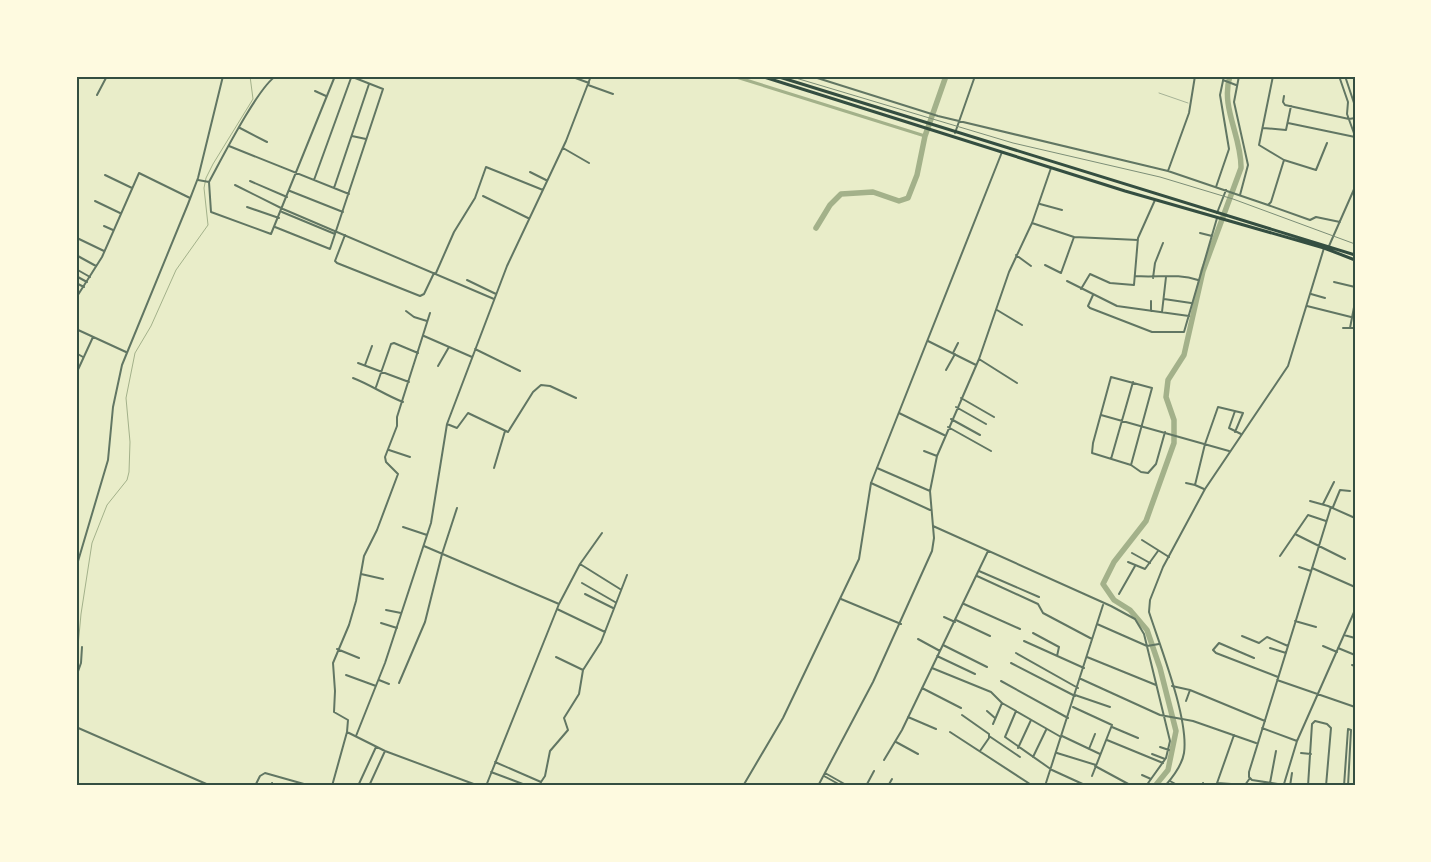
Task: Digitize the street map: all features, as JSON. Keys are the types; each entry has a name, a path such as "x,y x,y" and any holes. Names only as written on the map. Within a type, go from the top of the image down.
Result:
{"highway":[{"path":"761,76 925,125"},
{"path":"776,76 1051,168 1125,190 1136,191 1355,256"},
{"path":"934,128 1127,186 1155,199 1218,215"},
{"path":"1125,190 1127,186"},
{"path":"1228,219 1329,246 1355,256"}],"street":[{"path":"97,95 107,76"},
{"path":"76,568 108,460 115,391 126,352 197,180 222,76"},
{"path":"276,76 268,83 206,182 211,212 270,234 275,228 282,211 335,76"},
{"path":"570,76 613,94"},
{"path":"356,736 397,628 423,546 436,501 447,424 496,294 528,218 562,148 592,76"},
{"path":"811,76 938,116 1168,171 1310,220 1316,217 1340,222"},
{"path":"954,133 975,76"},
{"path":"1168,171 1183,134 1195,76"},
{"path":"1216,187 1229,149 1220,96 1224,76"},
{"path":"1239,76 1235,84 1234,102 1248,160 1240,196"},
{"path":"1273,76 1260,147 1284,160 1316,170 1326,143"},
{"path":"1339,76 1348,102 1348,119 1355,137"},
{"path":"1345,76 1355,106"},
{"path":"275,228 329,250 383,90 351,77 314,180"},
{"path":"1223,80 1235,84"},
{"path":"334,188 369,84"},
{"path":"315,91 326,96"},
{"path":"1284,96 1283,104 1348,119 1355,118"},
{"path":"1264,128 1283,131 1288,123 1291,106"},
{"path":"1288,123 1355,137"},
{"path":"1351,125 1355,124"},
{"path":"240,128 267,142"},
{"path":"352,136 366,140"},
{"path":"229,146 349,194"},
{"path":"562,148 589,163"},
{"path":"743,786 784,718 861,554 872,483 877,468 1002,152"},
{"path":"1266,204 1271,202 1284,160"},
{"path":"345,235 335,260 337,263 420,296 424,294 454,232 475,198 486,167 543,190"},
{"path":"818,786 873,682 901,624 932,551 934,538 930,510 930,491 937,456 956,407 979,359 1016,255 1040,204 1051,168"},
{"path":"530,172 547,180"},
{"path":"76,298 104,251 138,174 143,173 190,198"},
{"path":"105,175 132,188"},
{"path":"197,180 206,182"},
{"path":"250,181 287,197"},
{"path":"235,185 282,211 345,235 494,299"},
{"path":"1329,246 1355,188"},
{"path":"1094,295 1089,308 1152,332 1183,333 1226,190"},
{"path":"290,191 343,212"},
{"path":"483,196 528,218"},
{"path":"1081,289 1090,274 1108,283 1131,286 1134,284 1138,240 1155,199"},
{"path":"95,202 120,213"},
{"path":"1040,204 1062,210"},
{"path":"247,207 279,218"},
{"path":"1032,223 1074,237 1138,240"},
{"path":"104,226 113,230"},
{"path":"1200,233 1212,236"},
{"path":"1045,265 1061,273 1074,237"},
{"path":"76,238 104,251"},
{"path":"1153,278 1155,263 1163,244"},
{"path":"1165,786 1170,781 1183,756 1184,742 1172,686 1158,644 1149,606 1169,557 1205,490 1229,450 1288,366 1308,306 1324,248"},
{"path":"76,255 96,266"},
{"path":"1016,255 1031,266"},
{"path":"76,269 90,277"},
{"path":"1135,276 1153,278 1177,275 1198,280"},
{"path":"76,276 87,282"},
{"path":"1162,312 1166,277"},
{"path":"467,280 496,294"},
{"path":"1067,281 1117,306 1189,316"},
{"path":"1334,282 1355,288"},
{"path":"76,283 84,286"},
{"path":"1311,294 1324,298"},
{"path":"1164,299 1192,303"},
{"path":"1151,302 1151,311"},
{"path":"1350,328 1355,302"},
{"path":"1308,306 1352,317"},
{"path":"997,310 1022,325"},
{"path":"406,311 414,317 427,321"},
{"path":"332,786 347,732 348,720 334,712 336,691 333,663 337,649 349,625 366,550 377,530 398,474 386,462 430,313"},
{"path":"1343,328 1355,328"},
{"path":"76,329 126,352"},
{"path":"424,336 472,357"},
{"path":"76,374 77,367 93,337"},
{"path":"928,341 976,365"},
{"path":"376,387 392,343 418,353"},
{"path":"946,370 958,343"},
{"path":"364,366 372,346"},
{"path":"438,366 449,347"},
{"path":"475,349 520,371"},
{"path":"76,353 83,357"},
{"path":"979,359 1017,383"},
{"path":"358,363 409,382"},
{"path":"1131,465 1152,388 1111,377 1091,452 1131,465 1143,472 1152,470 1157,462 1165,432"},
{"path":"353,378 376,387 386,395 403,402"},
{"path":"1111,459 1133,382"},
{"path":"447,424 457,428 468,413 505,431 510,431 533,392 541,385 550,386 576,398"},
{"path":"961,398 994,417"},
{"path":"956,407 986,424"},
{"path":"1195,485 1216,409 1221,407 1242,413 1235,432"},
{"path":"1235,411 1229,428 1241,434"},
{"path":"899,413 944,435"},
{"path":"1101,415 1229,450"},
{"path":"951,419 980,434"},
{"path":"948,427 991,451"},
{"path":"494,468 505,431"},
{"path":"389,450 410,457"},
{"path":"924,451 937,456"},
{"path":"877,468 930,491"},
{"path":"1323,504 1334,482"},
{"path":"872,483 930,510"},
{"path":"1186,483 1205,490"},
{"path":"1234,735 1217,785 1245,785 1250,778 1257,744 1326,521 1340,490 1350,492"},
{"path":"1310,501 1332,507 1355,518"},
{"path":"399,683 425,622 442,554 457,508"},
{"path":"1280,556 1308,515 1326,521"},
{"path":"932,526 1138,621 1147,646 1169,737 1169,750 1165,759 1146,786"},
{"path":"403,527 426,535"},
{"path":"486,786 559,604 580,564 602,533"},
{"path":"1295,534 1345,559"},
{"path":"1142,540 1169,557"},
{"path":"423,546 559,604"},
{"path":"884,760 896,742 956,621 988,551"},
{"path":"1128,562 1144,569 1150,564 1158,551"},
{"path":"1132,553 1150,564"},
{"path":"580,564 620,589"},
{"path":"1120,594 1135,566"},
{"path":"1300,567 1355,587"},
{"path":"979,571 1039,597"},
{"path":"360,574 383,579"},
{"path":"540,786 545,776 550,751 568,730 564,718 579,694 583,670 596,652 627,575"},
{"path":"977,576 1035,603 1040,606 1043,613 1092,639"},
{"path":"582,584 616,602"},
{"path":"585,594 613,608"},
{"path":"841,599 901,624"},
{"path":"964,604 1020,629"},
{"path":"1045,786 1052,770 1104,604"},
{"path":"557,609 604,632"},
{"path":"386,610 402,613"},
{"path":"1250,778 1284,785 1296,741 1355,610"},
{"path":"944,617 990,636"},
{"path":"1295,621 1316,627"},
{"path":"381,623 397,628"},
{"path":"1097,624 1147,646 1158,644"},
{"path":"1033,633 1060,647 1057,656"},
{"path":"1344,635 1355,638"},
{"path":"1242,636 1258,643 1268,637 1288,646"},
{"path":"918,639 940,651"},
{"path":"1024,641 1084,668"},
{"path":"1254,658 1219,643 1214,650 1216,654 1316,695 1355,707"},
{"path":"943,645 987,667"},
{"path":"1323,646 1337,652"},
{"path":"76,677 81,663 82,647"},
{"path":"1270,648 1286,653"},
{"path":"1338,648 1355,655"},
{"path":"337,649 359,658"},
{"path":"1016,653 1078,688"},
{"path":"937,656 975,674"},
{"path":"556,657 583,670"},
{"path":"1087,657 1156,685"},
{"path":"1011,663 1075,696 1110,707"},
{"path":"932,668 991,692 1002,703 1046,729 1101,754"},
{"path":"346,675 376,686"},
{"path":"1081,678 1165,717 1180,718 1257,744"},
{"path":"378,680 389,684"},
{"path":"1001,681 1068,718"},
{"path":"1172,686 1190,690 1265,721"},
{"path":"922,688 961,708"},
{"path":"1186,701 1190,690"},
{"path":"993,724 1002,703"},
{"path":"1072,706 1138,738"},
{"path":"1016,710 1005,737 1018,748 1052,770 1087,786"},
{"path":"987,711 996,718"},
{"path":"962,716 1020,757"},
{"path":"908,717 936,729"},
{"path":"1018,748 1031,720"},
{"path":"1308,786 1312,723 1327,724 1331,732 1326,786"},
{"path":"76,727 211,786"},
{"path":"1092,776 1112,727"},
{"path":"1262,728 1296,741"},
{"path":"1344,786 1349,728 1351,730 1348,786"},
{"path":"1033,757 1046,729"},
{"path":"347,732 385,751 479,786"},
{"path":"950,732 1034,786"},
{"path":"1089,749 1095,734"},
{"path":"980,751 990,736"},
{"path":"1107,740 1163,763"},
{"path":"896,742 918,754"},
{"path":"358,786 376,747"},
{"path":"1160,747 1169,750"},
{"path":"369,786 385,751"},
{"path":"1270,783 1276,751"},
{"path":"1057,753 1095,765 1132,786"},
{"path":"1301,753 1311,754"},
{"path":"1152,754 1165,759"},
{"path":"1345,759 1349,760"},
{"path":"495,762 541,782"},
{"path":"866,786 874,771"},
{"path":"491,772 528,786"},
{"path":"255,786 260,776 265,773 311,786"},
{"path":"1290,786 1292,773"},
{"path":"824,775 842,786"},
{"path":"824,775 848,786"},
{"path":"1142,775 1151,779"},
{"path":"888,786 892,779"},
{"path":"1170,781 1179,786"},
{"path":"1262,786 1263,782"}],"lane":[{"path":"1159,93 1190,103"}],"waterway":[{"path":"76,668 81,614 92,543 107,505 127,480 129,472 130,442 126,398 135,353 151,326 176,270 208,225 204,188 206,178 253,99 250,76"},
{"path":"733,76 925,136"},
{"path":"816,228 830,205 841,194 873,192 899,201 908,198 917,175 925,136 946,76"},
{"path":"1155,786 1168,770 1176,731 1160,668 1147,630 1130,610 1114,600 1103,584 1114,562 1146,521 1174,443 1174,420 1166,397 1168,380 1184,355 1203,271 1241,168 1238,145 1229,111 1228,88 1230,76"}],"railway":[{"path":"789,76 1013,143 1160,177 1233,199 1355,244"}]}
